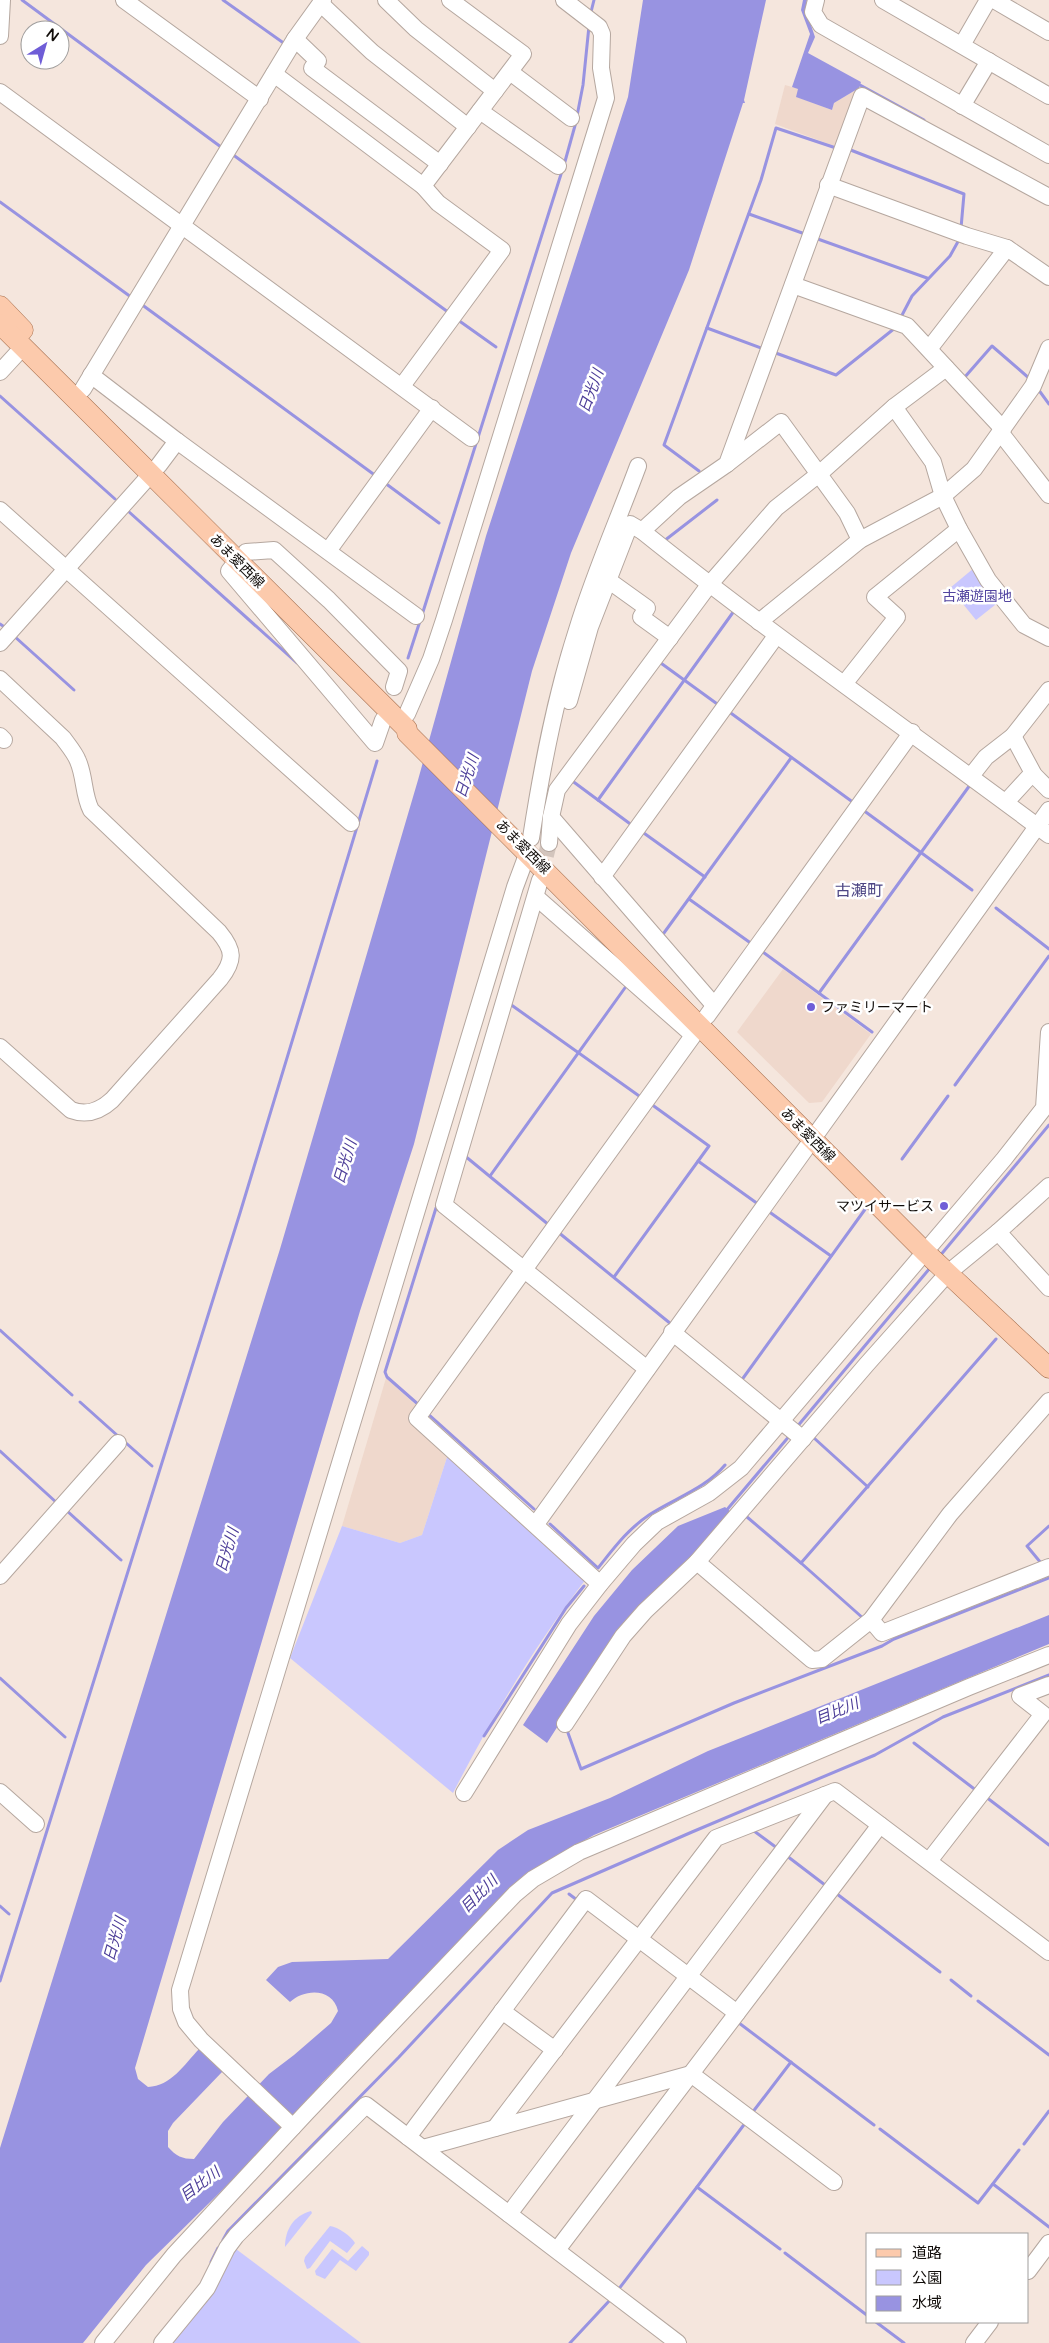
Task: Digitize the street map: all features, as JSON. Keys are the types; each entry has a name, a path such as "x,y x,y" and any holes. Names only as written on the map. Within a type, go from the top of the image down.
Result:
{"main road":[{"name":"あま愛西線","path":"0,306 87,382 155,469"},
{"name":"あま愛西線","path":"0,324 22,347 155,469 407,729 409,723 529,841 703,1020 941,1257 1049,1368"},
{"name":"あま愛西線","path":"941,1257 1049,1349"}],"street":[{"path":"0,36 2,0"},
{"path":"124,0 260,99"},
{"path":"386,0 416,29 495,91"},
{"path":"423,186 523,54 450,0"},
{"path":"409,723 444,620 606,98 601,68 602,34 599,27 564,0"},
{"path":"816,0 813,12 821,25 1049,155"},
{"path":"882,0 1049,96"},
{"path":"962,46 988,0"},
{"path":"994,0 1049,32"},
{"path":"416,616 177,441 87,382 274,74 322,2 372,52 468,127"},
{"path":"296,39 318,61 312,68 440,164"},
{"path":"962,106 989,61"},
{"path":"510,72 571,118"},
{"path":"274,74 423,186 438,203 502,250 402,386"},
{"path":"0,92 472,438"},
{"path":"727,464 862,96 1049,196"},
{"path":"480,111 558,166"},
{"path":"828,185 967,236 1007,248 1049,277"},
{"path":"929,349 1007,248"},
{"path":"793,286 907,326 1002,430 1049,494"},
{"path":"0,372 22,347"},
{"path":"759,622 860,540 944,496 974,469 1033,386 1048,357"},
{"path":"529,841 551,817 558,790 709,585 776,508 819,474 894,407 946,368"},
{"path":"894,407 932,462 944,496 959,529 988,580 1024,625 1049,638"},
{"path":"328,551 432,408"},
{"path":"642,531 679,497 727,464 781,422 847,513 860,540"},
{"path":"0,643 155,469 177,441"},
{"path":"294,2127 253,2087 200,2040 186,2022 181,2009 180,1990 183,1975 529,841 543,758 577,628 638,466"},
{"path":"0,510 351,824"},
{"path":"569,701 590,627 630,524 642,531 776,636 912,732 1043,830"},
{"path":"844,684 897,617 875,597 959,529"},
{"path":"383,720 375,743 229,571 241,556 274,550 329,600 399,671 394,687"},
{"path":"608,580 647,608 641,617 670,638"},
{"path":"602,877 776,636"},
{"path":"0,679 63,738 71,749 78,760 86,800 98,818 219,932 227,942 232,953 230,962 220,980 112,1100 94,1112 82,1114 71,1110 0,1047"},
{"path":"971,776 986,757 1013,736 1049,690"},
{"path":"600,1584 417,1418 912,732"},
{"path":"1013,736 1034,775 1049,790"},
{"path":"1006,802 1028,778 1034,775"},
{"path":"536,1524 816,1133 1043,830 1049,810"},
{"path":"551,817 602,877 703,1020"},
{"path":"540,880 444,1204 647,1369"},
{"path":"536,897 703,1020"},
{"path":"565,1724 623,1636 644,1611 697,1562 801,1437 867,1364 1044,1108 1049,1032"},
{"path":"464,1793 569,1624 634,1544 657,1522 708,1493 731,1476 783,1423 846,1345 941,1257 998,1232 1049,1186"},
{"path":"998,1232 1049,1288"},
{"path":"672,1332 801,1437"},
{"path":"846,1345 867,1364"},
{"path":"697,1562 812,1660 822,1659 871,1620 950,1514 1049,1401"},
{"path":"0,1576 118,1443"},
{"path":"871,1620 882,1633 1049,1567"},
{"path":"104,2343 174,2255 515,1894 534,1879 579,1852 970,1686 1049,1655"},
{"path":"929,1861 1046,1716 1020,1696 1049,1684"},
{"path":"495,2128 716,1838 835,1791 1049,1952"},
{"path":"0,1792 36,1824"},
{"path":"509,2214 825,1795"},
{"path":"557,2250 880,1825"},
{"path":"408,2137 586,1899 737,2013"},
{"path":"502,2011 555,2050"},
{"path":"423,2148 691,2074"},
{"path":"691,2074 834,2182"},
{"path":"162,2343 207,2288 227,2248 236,2236 366,2105 678,2343"},
{"path":"1029,2270 1049,2243"},
{"path":"974,2343 989,2323"}],"shaded area":[{"path":"785,85 799,89 797,97 832,110 834,103 859,88 837,147 775,124"},
{"path":"783,969 871,1034 822,1102 809,1103 737,1032"},
{"path":"386,1378 419,1408 449,1451 422,1535 400,1543 342,1526"}],"green space":[{"name":"古瀬遊園地","path":"974,568 1000,601 976,620 950,588"},
{"path":"449,1451 586,1579 549,1630 515,1683 453,1793 290,1658 342,1526 400,1543 422,1535"},
{"path":"311,2211 312,2213 285,2247 288,2229 291,2224 299,2216"},
{"path":"330,2226 344,2232 355,2243 347,2253 330,2241 310,2268 307,2269 304,2261 305,2257"},
{"path":"232,2246 361,2343 166,2343"},
{"path":"362,2246 369,2252 369,2255 356,2271 340,2260 325,2279 316,2275 315,2271 332,2249 348,2261"}],"water":[{"path":"643,0 766,0 744,100 745,103 743,103 689,270 571,553 532,671 414,1144 360,1311 135,2068 138,2079 148,2087 156,2086 177,2074 199,2049 223,2071 173,2123 168,2131 168,2147 180,2156 194,2159 223,2122 269,2074 331,2023 338,2011 335,2003 325,1994 303,1994 290,2002 266,1980 278,1967 292,1962 388,1959 498,1850 528,1830 610,1798 708,1751 1049,1615 1049,1644 594,1835 524,1875 322,2083 303,2111 146,2265 83,2343 0,2343 0,2148 280,1249 418,780 486,536 628,97"},
{"path":"803,0 807,0 805,12 815,37 808,53 861,82 859,88 834,103 832,110 796,97 798,89 792,87 810,34 801,10"},
{"path":"725,1507 731,1512 590,1676 547,1743 523,1725 594,1616 632,1570 678,1526"}],"waterway":[{"path":"22,0 221,147"},
{"path":"223,0 285,44"},
{"path":"591,12 594,0"},
{"path":"577,116 583,85 589,26"},
{"path":"856,85 860,85 924,120"},
{"path":"564,165 576,122"},
{"path":"699,471 664,445 761,180 776,128 836,148"},
{"path":"848,149 964,194 961,228"},
{"path":"232,154 448,312"},
{"path":"422,615 562,171"},
{"path":"0,202 131,297"},
{"path":"749,214 805,234"},
{"path":"815,238 927,278"},
{"path":"900,319 912,296 950,256 960,238"},
{"path":"141,304 376,476"},
{"path":"458,320 496,347"},
{"path":"707,328 764,349"},
{"path":"773,352 836,375 895,328"},
{"path":"964,378 992,346 1030,379"},
{"path":"1038,389 1049,404"},
{"path":"0,396 115,499"},
{"path":"385,483 439,523"},
{"path":"664,541 717,500"},
{"path":"128,511 297,663"},
{"path":"598,800 734,611"},
{"path":"408,658 420,621"},
{"path":"14,636 74,690"},
{"path":"658,661 720,706"},
{"path":"728,711 854,803"},
{"path":"661,937 791,758"},
{"path":"0,1981 240,1213 377,761"},
{"path":"571,780 633,826"},
{"path":"819,993 970,785"},
{"path":"863,810 972,890"},
{"path":"641,831 705,877"},
{"path":"689,899 752,944"},
{"path":"996,908 1049,949"},
{"path":"760,950 872,1032"},
{"path":"955,1085 1049,956"},
{"path":"490,1176 627,985"},
{"path":"510,1004 642,1098"},
{"path":"902,1159 948,1096"},
{"path":"614,1277 709,1146 651,1104"},
{"path":"939,1257 1049,1125"},
{"path":"465,1156 549,1225"},
{"path":"698,1161 758,1204"},
{"path":"420,1406 387,1377 385,1372 436,1208"},
{"path":"741,1381 866,1208"},
{"path":"768,1211 831,1256"},
{"path":"558,1232 671,1324"},
{"path":"796,1428 930,1268"},
{"path":"0,1330 72,1395"},
{"path":"864,1619 801,1563 996,1339"},
{"path":"80,1402 118,1436"},
{"path":"427,1413 534,1509"},
{"path":"725,1512 791,1434"},
{"path":"814,1438 868,1487"},
{"path":"126,1443 152,1466"},
{"path":"0,1451 57,1503"},
{"path":"550,1524 598,1568 641,1520 699,1487 725,1465"},
{"path":"66,1510 121,1560"},
{"path":"747,1517 801,1563"},
{"path":"1041,1563 1027,1546 1049,1526"},
{"path":"568,1733 581,1769 734,1703 882,1646 894,1639 1049,1578"},
{"path":"484,1736 566,1608 584,1586"},
{"path":"223,2240 228,2231 399,2057 552,1893 875,1755 943,1717 1049,1675"},
{"path":"0,1678 65,1737"},
{"path":"914,1743 977,1791"},
{"path":"986,1797 1049,1845"},
{"path":"754,1831 777,1848"},
{"path":"787,1856 825,1885"},
{"path":"569,1894 577,1900"},
{"path":"837,1894 940,1972"},
{"path":"0,1906 9,1914"},
{"path":"951,1980 971,1996"},
{"path":"978,2001 1049,2055"},
{"path":"739,2023 874,2125"},
{"path":"752,2113 791,2062"},
{"path":"1024,2144 1049,2111"},
{"path":"697,2187 746,2122"},
{"path":"880,2129 978,2203 1019,2150"},
{"path":"993,2184 1049,2227"},
{"path":"618,2290 697,2187 780,2249"},
{"path":"211,2262 218,2248"},
{"path":"785,2253 866,2314"},
{"path":"570,2343 610,2300 608,2298"},
{"path":"877,2323 904,2343"}],"tunnel":[{"path":"540,879 549,843"}],"place":[{"name":"ファミリーマート","path":"811,1007"},
{"name":"マツイサービス","path":"944,1206"}],"district":[{"name":"古瀬町","path":"859,891"}],"water label":[{"name":"日光川","path":"591,391"},
{"name":"日光川","path":"467,776"},
{"name":"日光川","path":"345,1162"},
{"name":"日光川","path":"227,1550"},
{"name":"目比川","path":"837,1711"},
{"name":"目比川","path":"479,1894"},
{"name":"日光川","path":"115,1939"},
{"name":"目比川","path":"200,2184"}]}
